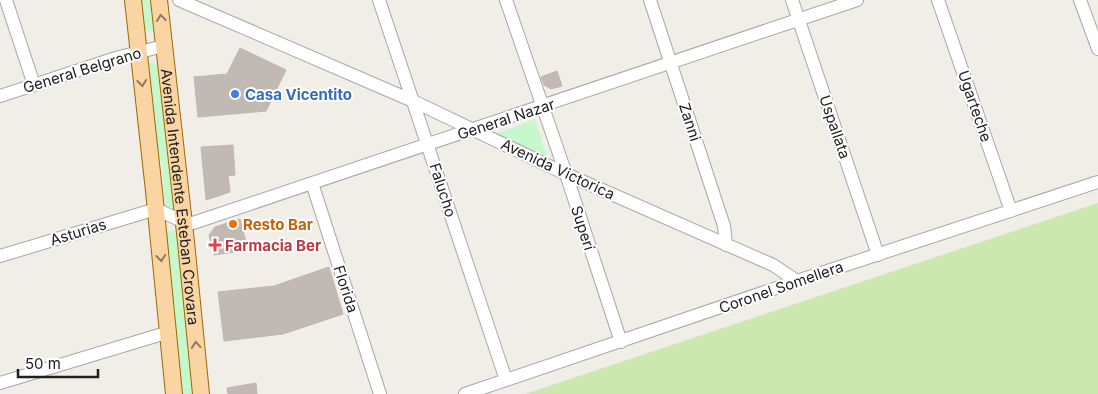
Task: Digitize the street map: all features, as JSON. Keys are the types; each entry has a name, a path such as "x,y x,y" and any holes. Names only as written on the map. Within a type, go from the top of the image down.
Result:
{"main road":[{"name":"Avenida Intendente Esteban Crovara","path":"133,0 174,394"},
{"name":"Avenida Intendente Esteban Crovara","path":"159,0 184,222 200,394"}],"street":[{"path":"6,0 34,85"},
{"name":"Avenida Victorica","path":"179,0 413,101 566,174 773,265 797,281"},
{"name":"Falucho","path":"379,0 506,380"},
{"name":"Superí","path":"506,0 621,342"},
{"name":"Zanni","path":"650,0 724,226 726,245"},
{"name":"Uspallata","path":"792,0 878,255"},
{"name":"General Nazar","path":"184,222 193,223 857,0"},
{"name":"Ugarteche","path":"938,0 1011,211"},
{"path":"1080,0 1098,49"},
{"name":"General Belgrano","path":"0,96 139,52 164,46"},
{"name":"Coronel Somellera","path":"465,394 797,281 1098,182"},
{"name":"Florida","path":"312,183 380,394"},
{"path":"156,210 184,222"},
{"name":"Asturias","path":"0,256 137,214 156,210"},
{"path":"0,383 168,332"}],"green space":[{"path":"139,0 153,0 156,26 150,32 145,30 142,23"},
{"path":"152,62 158,65 176,208 174,212 168,211 165,206 162,164 155,147 147,66"},
{"path":"535,119 547,157 496,134"},
{"path":"1098,203 1098,394 525,394"},
{"path":"171,230 176,231 178,235 197,394 183,394 165,236"}],"building":[{"name":"Casa Vicentito","path":"240,48 286,70 266,111 198,117 194,77 227,74"},
{"path":"557,71 562,86 551,89 544,85 541,77"},
{"path":"233,145 235,175 204,178 201,147"},
{"path":"228,176 230,192 206,200 204,178"},
{"path":"240,219 248,250 214,255 209,235 215,227"},
{"path":"329,267 343,314 283,334 224,341 218,292 274,286"},
{"path":"256,383 257,394 228,394 227,388"}],"place":[{"name":"Casa Vicentito","path":"235,94"},
{"name":"Resto Bar","path":"233,224"},
{"name":"Farmacia Ber","path":"215,245"}]}
